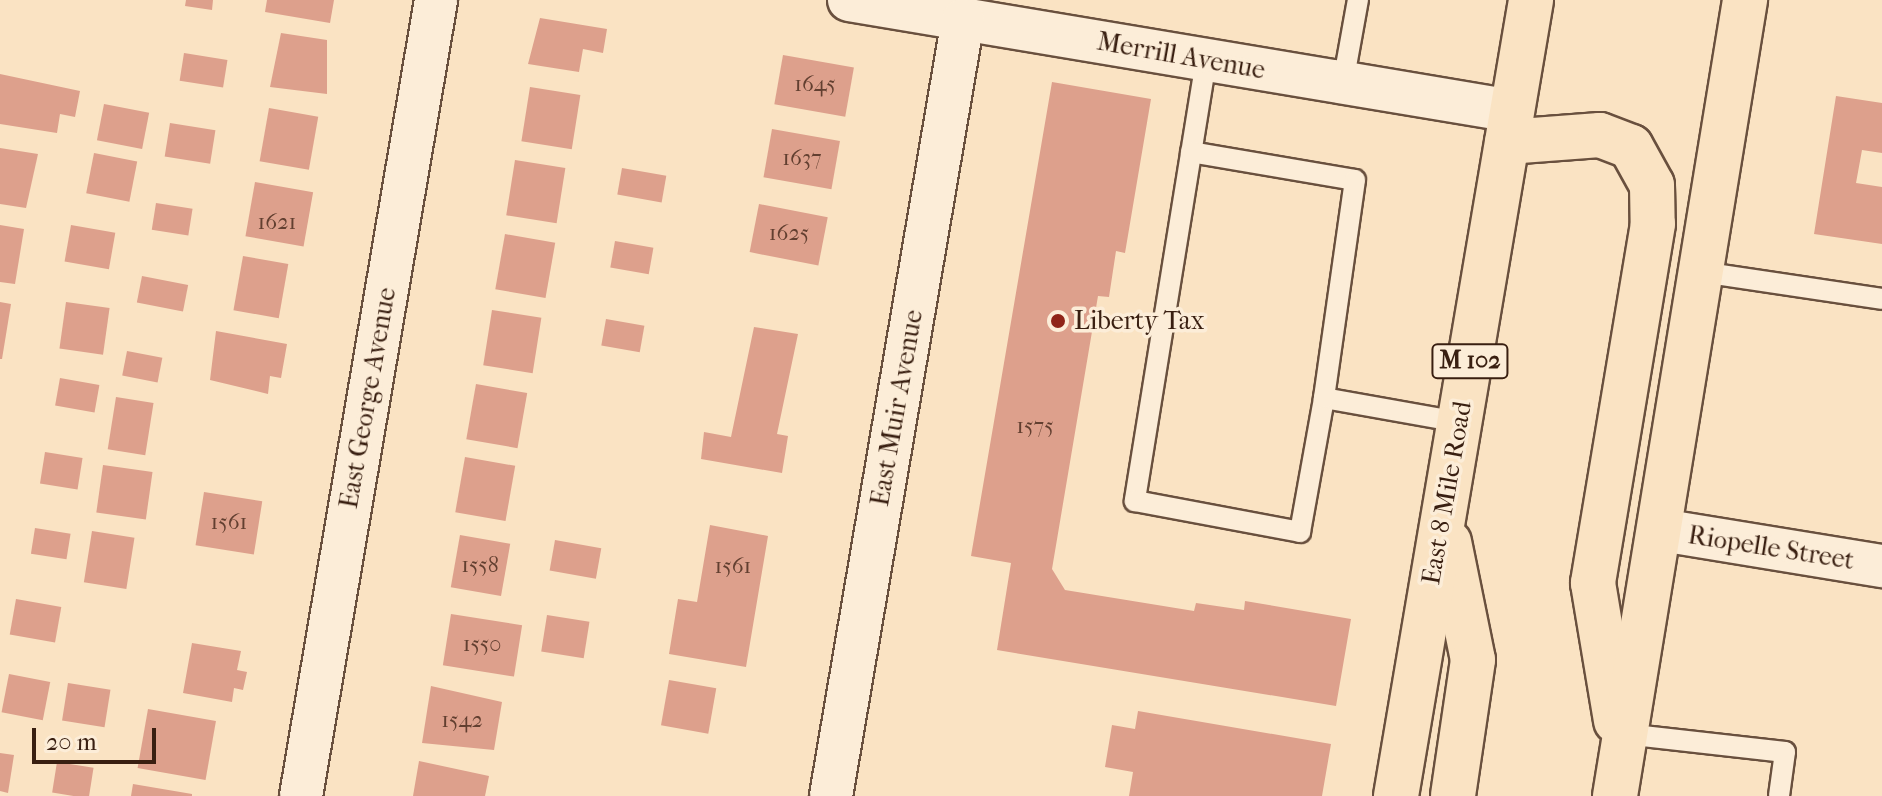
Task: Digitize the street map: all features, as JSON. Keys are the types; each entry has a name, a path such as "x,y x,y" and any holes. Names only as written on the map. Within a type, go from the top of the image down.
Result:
{"highway":[{"name":"East 8 Mile Road","path":"1396,796 1531,0"},
{"path":"1621,762 1745,0"},
{"path":"1510,127 1600,135 1631,147 1652,185 1653,224 1593,583 1621,762"},
{"path":"1444,516 1473,660 1453,796"}],"street":[{"name":"East George Avenue","path":"301,796 436,0"},
{"name":"Merrill Avenue","path":"849,0 969,13 1206,61 1343,83 1510,127"},
{"name":"East Muir Avenue","path":"831,796 969,13"},
{"name":"Riopelle Street","path":"1661,530 1882,566"}],"lane":[{"path":"1343,83 1358,0"},
{"path":"1191,152 1355,180 1324,398 1300,532 1135,501 1191,152 1206,61"},
{"path":"1702,272 1882,299"},
{"path":"1324,398 1459,422"},
{"path":"1621,762 1785,752 1779,796"}],"building":[{"path":"186,0 213,0 212,10 185,6"},
{"path":"267,0 334,0 330,23 265,12"},
{"path":"540,18 607,29 603,53 583,49 579,72 528,64"},
{"path":"281,33 327,40 327,94 270,87"},
{"path":"184,53 227,60 223,88 180,81"},
{"path":"783,55 854,68 845,117 774,104"},
{"path":"0,74 80,91 75,117 60,114 57,133 0,124"},
{"path":"1052,82 1151,99 1125,253 1116,251 1109,297 1098,296 1052,569 1065,590 1194,611 1196,603 1244,610 1245,601 1351,619 1336,706 997,650 1011,563 971,556"},
{"path":"530,87 580,95 572,149 521,141"},
{"path":"1836,96 1882,103 1882,153 1862,150 1856,183 1882,187 1882,244 1814,234"},
{"path":"104,104 149,113 142,149 97,140"},
{"path":"269,108 318,117 309,170 260,161"},
{"path":"170,123 215,130 210,164 165,157"},
{"path":"772,129 840,141 831,189 763,177"},
{"path":"0,148 38,154 26,208 0,204"},
{"path":"94,153 137,161 129,202 86,193"},
{"path":"515,160 565,168 557,223 506,215"},
{"path":"622,168 666,176 662,202 617,195"},
{"path":"255,182 313,192 304,246 245,236"},
{"path":"156,203 193,209 188,235 152,230"},
{"path":"759,204 828,217 818,265 750,252"},
{"path":"0,225 24,229 15,284 0,282"},
{"path":"71,225 115,233 109,269 65,261"},
{"path":"505,234 555,243 546,298 495,289"},
{"path":"615,241 653,248 649,274 610,268"},
{"path":"243,256 288,264 279,318 233,310"},
{"path":"142,276 188,285 183,311 137,303"},
{"path":"0,302 11,304 2,359 0,359"},
{"path":"66,302 110,308 103,355 59,349"},
{"path":"492,310 541,318 533,373 483,365"},
{"path":"606,319 644,326 640,352 601,346"},
{"path":"754,327 798,334 777,434 788,436 782,473 701,459 704,432 731,437"},
{"path":"216,331 287,344 281,378 270,376 268,394 210,380"},
{"path":"127,351 162,358 158,382 122,376"},
{"path":"60,378 99,385 95,413 55,406"},
{"path":"476,384 527,393 517,448 466,439"},
{"path":"116,397 154,403 145,455 108,449"},
{"path":"45,452 83,458 78,490 40,484"},
{"path":"465,457 515,466 506,521 455,512"},
{"path":"103,465 153,472 146,519 96,513"},
{"path":"204,492 262,501 254,555 196,545"},
{"path":"710,525 768,536 746,667 669,654 678,599 697,602"},
{"path":"35,528 71,534 66,559 31,554"},
{"path":"92,531 134,538 126,589 84,582"},
{"path":"460,535 510,544 501,596 451,587"},
{"path":"555,540 601,548 596,579 550,571"},
{"path":"16,599 61,607 55,642 10,634"},
{"path":"451,614 522,625 514,677 443,665"},
{"path":"547,615 589,622 584,658 541,652"},
{"path":"192,643 241,651 237,670 247,672 243,690 234,688 232,702 183,693"},
{"path":"9,674 50,682 43,720 2,712"},
{"path":"669,680 716,688 708,734 661,725"},
{"path":"68,683 110,690 105,727 62,721"},
{"path":"431,686 502,702 494,750 422,743"},
{"path":"148,709 216,721 206,780 138,768"},
{"path":"1138,711 1331,744 1322,796 1129,796 1133,772 1105,767 1112,725 1135,729"},
{"path":"0,753 14,755 8,793 0,791"},
{"path":"419,761 489,776 485,796 413,796"},
{"path":"57,762 94,768 89,796 52,793"},
{"path":"133,784 192,794 192,796 131,796"}],"place":[{"name":"Liberty Tax","path":"1058,321"}]}
